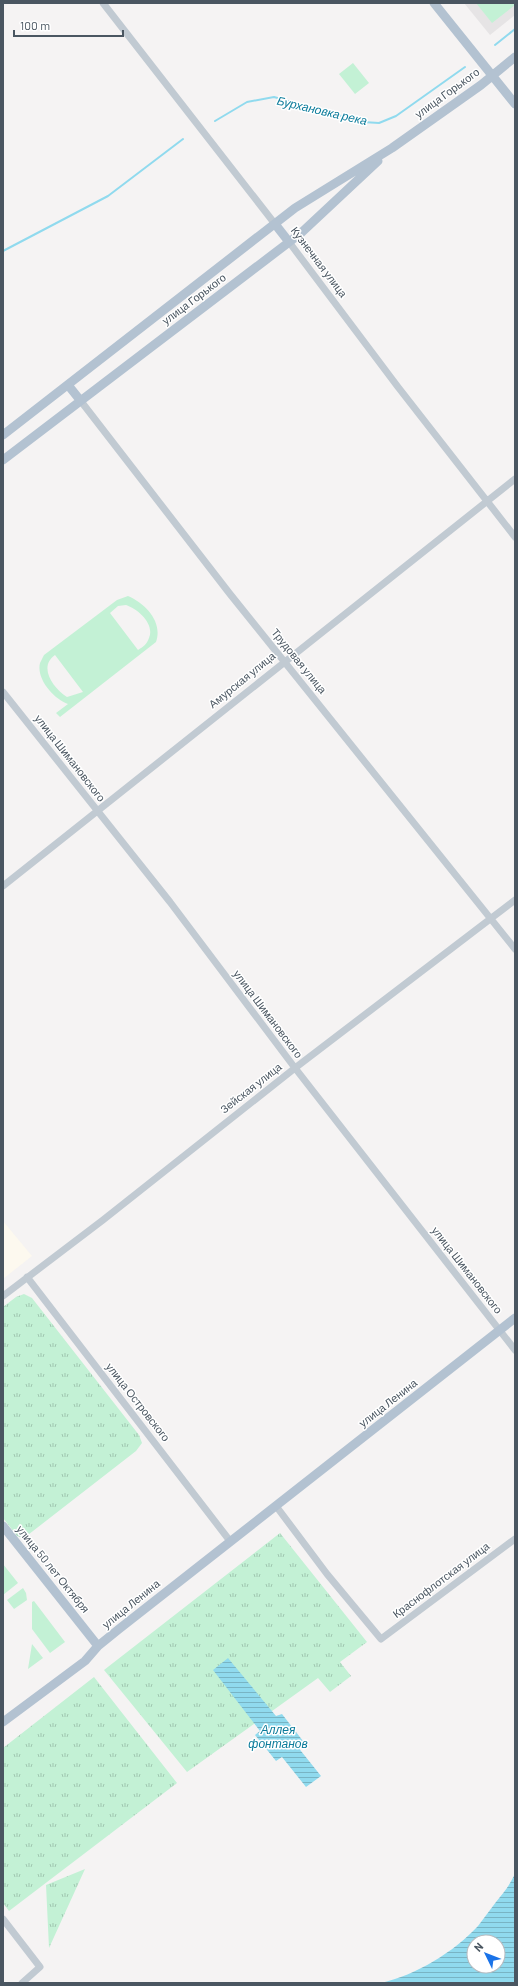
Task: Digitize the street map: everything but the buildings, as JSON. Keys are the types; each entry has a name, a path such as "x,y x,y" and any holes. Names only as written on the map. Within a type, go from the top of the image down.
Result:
{"main road":[{"path":"434,3 515,104"},
{"name":"улица Горького","path":"3,435 295,208 392,148 493,75 515,57"},
{"name":"улица Горького","path":"3,460 310,226 392,148"},
{"name":"Кузнечная улица","path":"275,224 289,242"},
{"name":"Трудовая улица","path":"68,385 80,400"},
{"name":"улица Ленина","path":"3,1722 85,1661 98,1646 515,1318"},
{"name":"улица 50 лет Октября","path":"3,1526 98,1646"}],"street":[{"name":"Кузнечная улица","path":"103,3 275,224"},
{"name":"Кузнечная улица","path":"289,242 398,387 515,537"},
{"name":"Трудовая улица","path":"80,400 230,594 515,949"},
{"name":"Амурская улица","path":"3,886 284,661 515,479"},
{"name":"улица Шимановского","path":"3,692 174,908 295,1068 515,1350"},
{"name":"Зейская улица","path":"3,1296 103,1220 295,1068 515,900"},
{"name":"улица Островского","path":"27,1277 230,1541"},
{"name":"Краснофлотская улица","path":"276,1506 327,1574 381,1639 515,1539"},
{"path":"3,1919 40,1967 22,1983"}],"shaded area":[{"path":"464,3 515,3 515,15 490,35"},
{"path":"3,1221 32,1256 3,1279"}],"green space":[{"path":"476,3 515,3 515,5 492,23"},
{"path":"353,63 369,83 355,94 339,74"},
{"path":"128,596 135,599 147,609 155,621 157,628 158,635 156,642 60,717 56,713 68,704 57,698 47,688 43,682 39,669 40,663 44,655 117,600","holes":["126,605 136,610 148,622 150,628 148,640 145,645 138,650 110,613 118,606","55,655 83,692 67,697 53,683 49,677 48,665 50,660"]},
{"path":"24,1294 32,1298 139,1435 142,1443 136,1451 24,1538 17,1536 3,1518 3,1307 16,1297"},
{"path":"280,1533 367,1642 340,1662 351,1676 330,1692 318,1678 187,1772 104,1670"},
{"path":"3,1564 18,1583 3,1595"},
{"path":"23,1588 26,1593 27,1600 14,1609 7,1600"},
{"path":"34,1601 65,1642 50,1653 32,1629 32,1602"},
{"path":"32,1644 43,1658 28,1669"},
{"path":"94,1677 177,1783 9,1911 3,1903 3,1748"},
{"path":"85,1869 49,1948 46,1885"}],"water":[{"name":"Аллея фонтанов","path":"228,1658 276,1716 282,1714 303,1741 297,1746 321,1776 306,1787 282,1757 276,1761 255,1735 260,1731 213,1670"},
{"path":"515,1873 515,1983 381,1983 421,1968 458,1945 466,1938 466,1974 506,1974 506,1934 470,1934 478,1926 507,1888"}],"waterway":[{"path":"495,45 515,29"},
{"name":"Бурхановка река","path":"215,121 247,102 274,97 363,122 379,123 396,116 465,67"},
{"name":"Бурхановка река","path":"3,251 108,196 183,139"}]}
